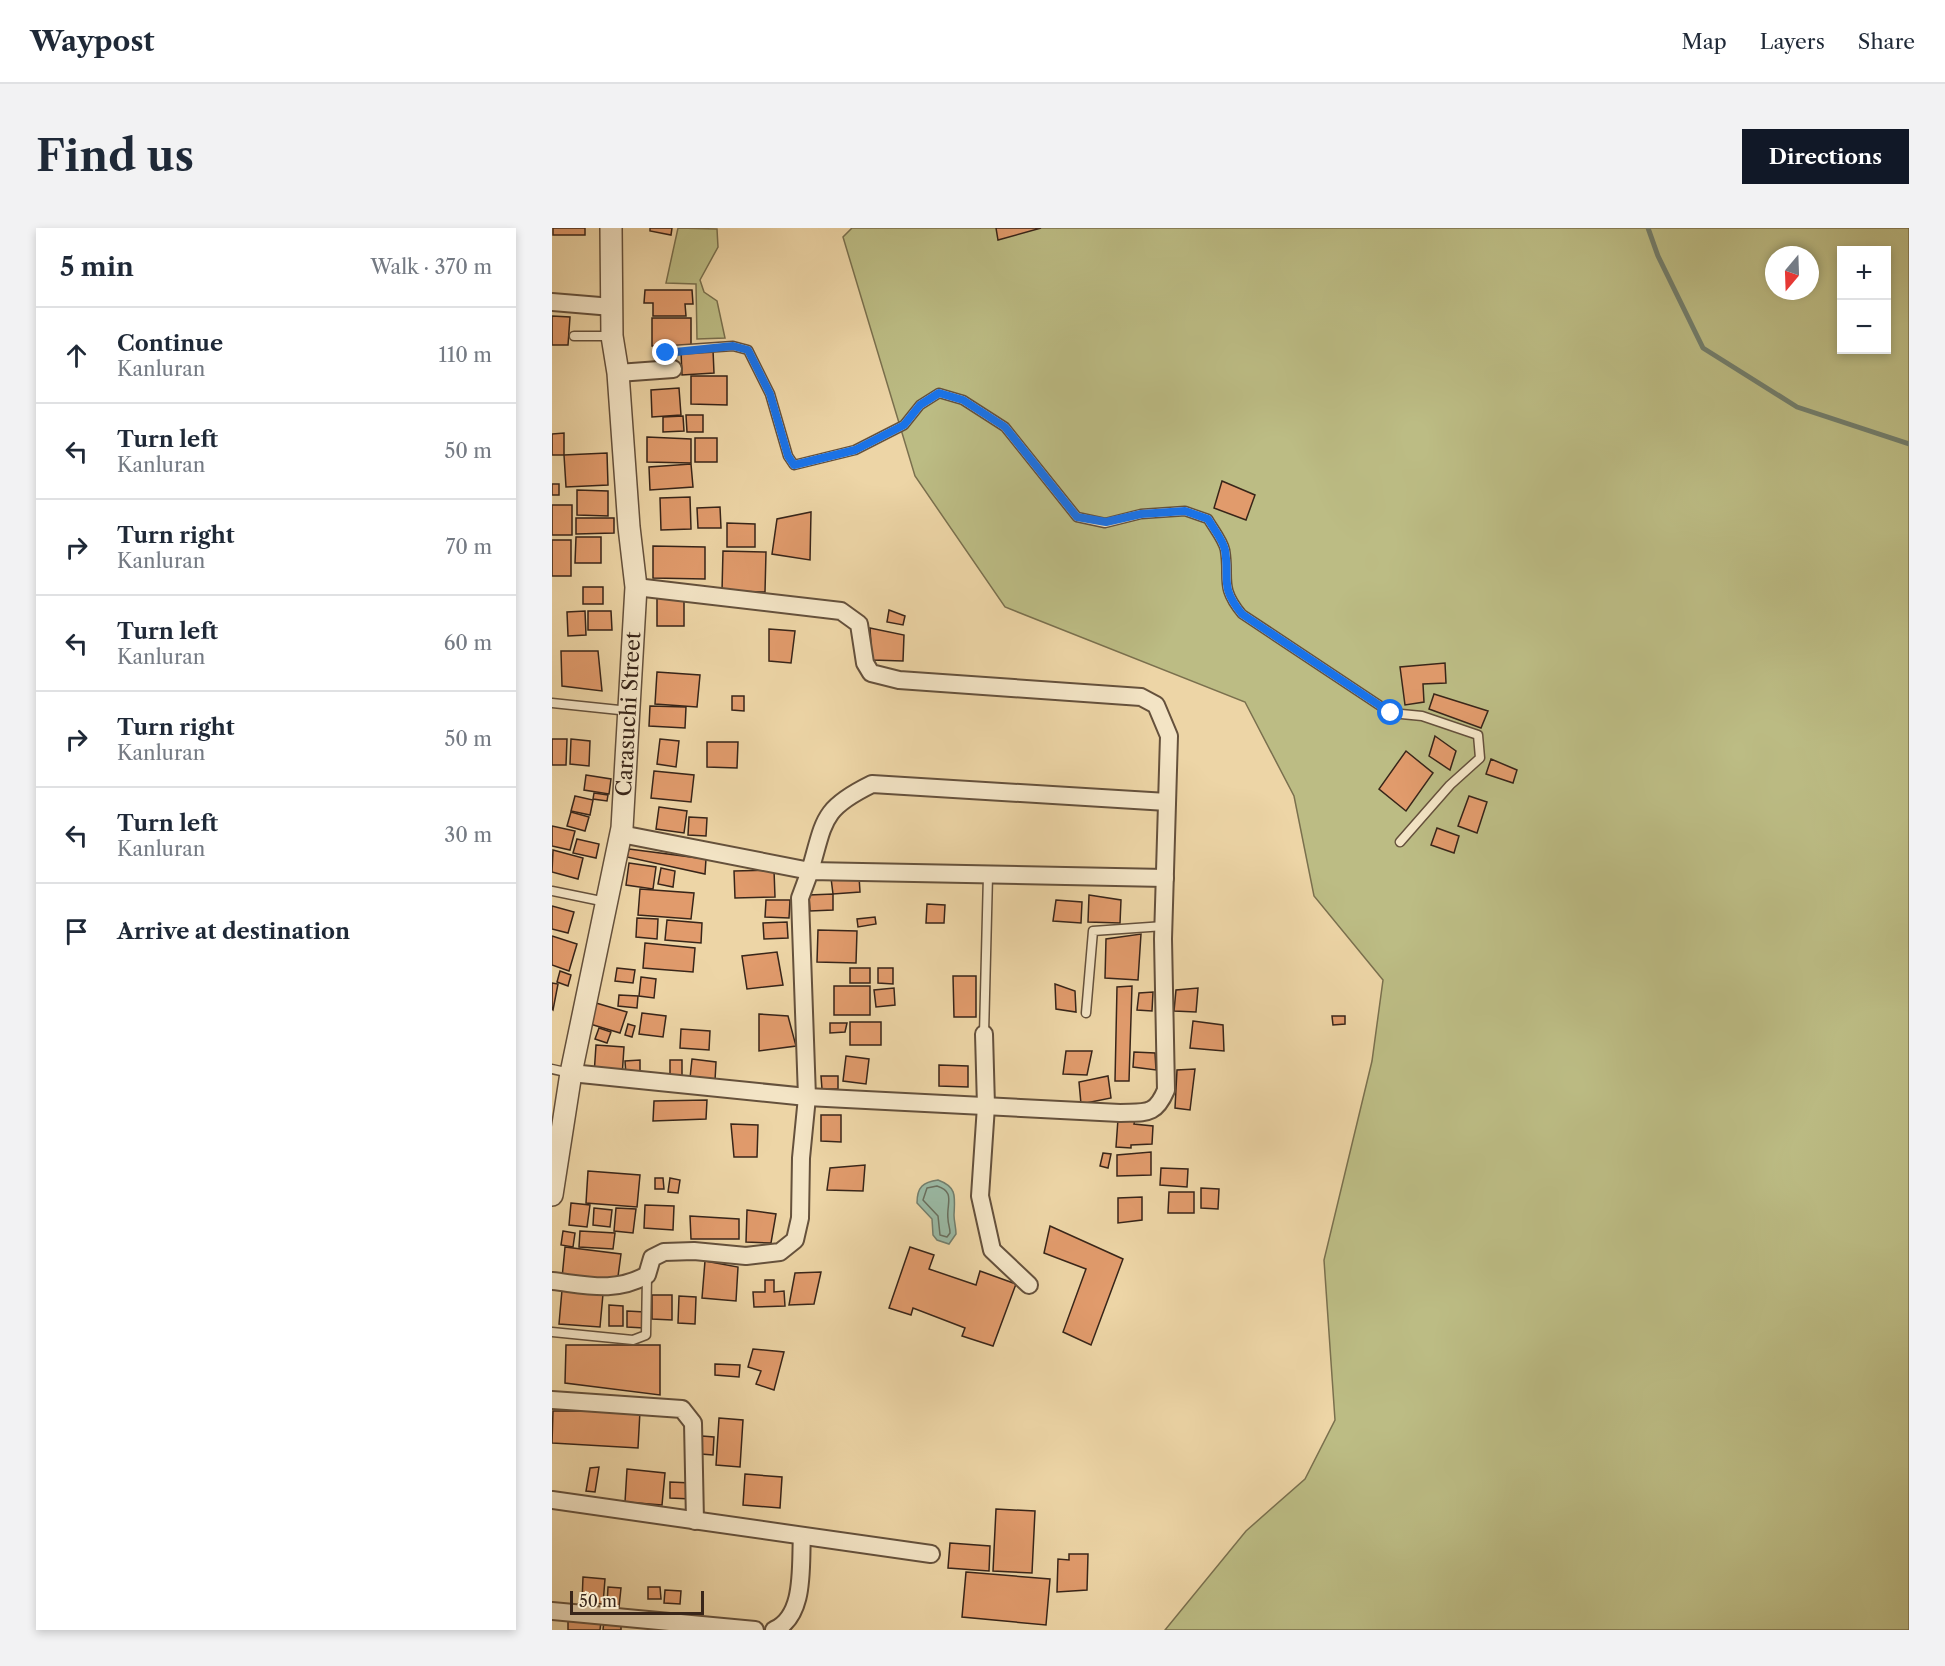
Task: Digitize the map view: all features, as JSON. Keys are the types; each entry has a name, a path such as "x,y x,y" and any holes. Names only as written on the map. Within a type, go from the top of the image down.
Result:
{"street":[{"name":"Carasuchi Street","path":"552,1195 561,1071 607,902 621,834 629,711 636,587 629,527 618,373 612,336 611,228"},
{"path":"552,302 612,307"},
{"path":"618,373 668,369"},
{"path":"561,1071 807,1097 1120,1113 1150,1112 1160,1106 1166,1090 1164,926 1169,736 1156,705 1142,697 899,680 871,673 865,663 859,624 841,611 636,587"},
{"path":"552,1281 597,1286 628,1285 647,1275 652,1258 664,1252 694,1251 746,1256 780,1252 795,1239 800,1218 801,1158 807,1097 800,898 826,816 845,797 872,784 1167,802"},
{"path":"621,834 810,871 1165,878"},
{"path":"984,1034 986,1106 980,1196 992,1250 1029,1285"},
{"path":"552,1400 682,1409 693,1423 695,1521"},
{"path":"552,1500 931,1554"},
{"path":"774,1630 793,1613 798,1594 802,1536"},
{"path":"552,1611 755,1630"}],"lane":[{"path":"574,336 612,336"},
{"path":"668,369 666,353 675,350 733,346 748,350 770,394 788,456 794,465 865,445 904,425 920,405 939,393 963,400 1005,427 1077,517 1106,522 1141,514 1185,511 1208,519 1225,549 1225,579 1232,602 1242,614 1391,713 1422,716 1478,735 1480,758 1450,785 1400,842"},
{"path":"552,703 629,711"},
{"path":"984,1034 988,874"},
{"path":"552,891 607,902"},
{"path":"1086,1013 1092,931 1164,926"},
{"path":"552,1332 633,1340 646,1335 647,1275"}],"green space":[{"path":"678,228 717,229 718,247 700,280 704,292 717,301 725,338 697,339 696,284 666,283"},
{"path":"852,228 1909,228 1909,1630 1165,1630 1246,1531 1305,1479 1335,1420 1324,1260 1372,1061 1383,980 1314,896 1294,796 1245,702 1005,607 915,476 843,237"}],"water":[{"path":"938,1180 952,1189 954,1197 956,1234 949,1244 937,1240 933,1235 932,1219 917,1203 918,1193 922,1186"}],"building":[{"path":"553,228 585,228 585,235 553,235"},
{"path":"650,228 672,228 671,235 650,231"},
{"path":"996,228 1041,228 998,240"},
{"path":"645,290 692,290 693,304 685,304 686,316 653,316 653,303 644,303"},
{"path":"552,316 570,317 568,345 552,345"},
{"path":"652,318 691,318 691,346 652,346"},
{"path":"713,350 714,373 682,375 681,352"},
{"path":"691,376 727,376 727,405 691,404"},
{"path":"679,388 681,415 652,417 651,390"},
{"path":"686,415 703,415 703,432 687,432"},
{"path":"683,416 684,431 663,432 663,417"},
{"path":"564,433 564,455 552,455 552,434"},
{"path":"647,437 691,439 691,463 647,462"},
{"path":"695,438 717,438 717,462 695,462"},
{"path":"607,453 608,485 566,487 564,455"},
{"path":"691,464 693,487 650,490 649,467"},
{"path":"1222,481 1255,495 1246,520 1214,508"},
{"path":"552,484 559,484 559,495 552,495"},
{"path":"577,490 608,491 608,516 577,515"},
{"path":"690,497 691,529 661,530 660,498"},
{"path":"552,505 572,505 572,535 552,535"},
{"path":"720,507 721,528 698,528 697,508"},
{"path":"811,512 810,560 772,554 777,519"},
{"path":"576,518 614,518 614,533 576,534"},
{"path":"727,523 755,524 755,547 727,547"},
{"path":"576,537 601,537 601,563 575,563"},
{"path":"552,540 571,540 571,576 552,576"},
{"path":"653,546 705,547 705,579 653,578"},
{"path":"723,551 766,552 765,592 722,591"},
{"path":"583,587 603,587 603,604 583,604"},
{"path":"657,595 684,595 684,626 657,626"},
{"path":"889,610 905,616 903,625 887,622"},
{"path":"585,611 586,635 568,636 567,612"},
{"path":"588,611 611,611 612,630 588,630"},
{"path":"870,628 904,635 903,661 872,660"},
{"path":"769,629 795,631 791,663 769,661"},
{"path":"561,651 598,651 602,691 562,686"},
{"path":"1445,663 1446,683 1423,684 1424,702 1405,705 1400,667"},
{"path":"657,672 700,675 697,707 655,704"},
{"path":"1434,694 1488,711 1481,728 1429,709"},
{"path":"732,696 744,696 744,711 732,710"},
{"path":"650,706 686,707 685,728 649,726"},
{"path":"1435,736 1456,751 1450,770 1429,756"},
{"path":"552,739 567,739 566,765 552,765"},
{"path":"571,739 590,741 589,766 570,764"},
{"path":"660,739 679,741 676,767 657,764"},
{"path":"707,742 738,742 737,768 707,767"},
{"path":"1406,751 1433,773 1406,811 1379,789"},
{"path":"1491,759 1517,770 1513,783 1486,774"},
{"path":"654,771 694,775 691,802 651,798"},
{"path":"586,775 611,779 609,794 584,790"},
{"path":"594,793 608,795 607,801 593,799"},
{"path":"575,796 593,800 590,815 571,811"},
{"path":"1469,796 1487,802 1477,833 1458,826"},
{"path":"659,807 687,811 684,833 656,829"},
{"path":"571,812 589,817 585,831 567,826"},
{"path":"689,817 707,818 706,836 688,835"},
{"path":"552,826 575,831 570,850 552,846"},
{"path":"1437,828 1459,836 1454,853 1431,845"},
{"path":"577,839 599,844 596,858 573,853"},
{"path":"629,849 706,859 705,874 627,857"},
{"path":"553,850 583,858 578,879 552,872"},
{"path":"629,863 656,867 653,889 626,885"},
{"path":"661,868 675,871 673,887 658,884"},
{"path":"774,870 775,897 735,898 734,871"},
{"path":"859,876 860,892 833,894 831,878"},
{"path":"640,889 694,893 691,919 638,915"},
{"path":"833,894 833,910 810,911 809,895"},
{"path":"1089,895 1121,900 1120,923 1088,922"},
{"path":"766,900 790,900 789,918 765,917"},
{"path":"1056,900 1082,902 1081,923 1053,921"},
{"path":"927,904 945,905 944,923 926,923"},
{"path":"552,906 574,912 568,933 552,929"},
{"path":"875,917 876,924 858,927 857,919"},
{"path":"637,918 658,919 657,939 636,937"},
{"path":"667,920 702,923 701,943 665,940"},
{"path":"787,922 788,938 764,939 763,923"},
{"path":"818,930 857,931 856,963 817,962"},
{"path":"1141,934 1138,980 1105,978 1106,939"},
{"path":"552,936 577,944 569,971 552,965"},
{"path":"645,943 695,948 693,972 643,968"},
{"path":"777,952 783,985 747,989 742,956"},
{"path":"617,968 635,970 633,983 615,981"},
{"path":"850,968 870,968 870,983 850,983"},
{"path":"878,968 893,968 893,984 878,983"},
{"path":"560,971 571,975 568,986 557,982"},
{"path":"953,976 976,976 976,1017 954,1017"},
{"path":"641,977 656,979 654,998 639,996"},
{"path":"552,983 558,984 553,1010 552,1009"},
{"path":"1055,984 1075,991 1076,1012 1056,1009"},
{"path":"834,986 870,986 870,1015 834,1015"},
{"path":"1132,986 1129,1081 1115,1081 1117,987"},
{"path":"894,988 895,1005 876,1007 874,990"},
{"path":"1198,988 1196,1012 1174,1011 1176,990"},
{"path":"1153,992 1152,1011 1137,1010 1139,993"},
{"path":"619,995 638,996 637,1008 618,1006"},
{"path":"596,1003 627,1012 620,1033 590,1024"},
{"path":"642,1013 666,1016 663,1037 639,1034"},
{"path":"759,1014 788,1016 796,1046 759,1051"},
{"path":"1332,1016 1345,1016 1345,1024 1333,1025"},
{"path":"1193,1021 1223,1025 1224,1051 1190,1048"},
{"path":"850,1022 881,1022 881,1045 850,1045"},
{"path":"830,1023 847,1023 845,1032 830,1033"},
{"path":"628,1024 635,1026 632,1037 625,1035"},
{"path":"599,1028 611,1032 607,1043 595,1039"},
{"path":"681,1029 710,1031 709,1050 680,1048"},
{"path":"596,1045 624,1047 622,1077 594,1075"},
{"path":"1066,1051 1092,1051 1087,1075 1063,1074"},
{"path":"1134,1052 1155,1053 1156,1070 1133,1067"},
{"path":"846,1056 869,1059 866,1084 843,1081"},
{"path":"692,1059 716,1062 715,1081 690,1078"},
{"path":"640,1060 640,1075 626,1075 625,1061"},
{"path":"670,1060 682,1060 682,1076 670,1075"},
{"path":"939,1065 968,1066 968,1087 939,1086"},
{"path":"1195,1069 1190,1110 1175,1108 1177,1070"},
{"path":"821,1076 838,1076 838,1089 822,1089"},
{"path":"1108,1076 1111,1098 1081,1104 1079,1082"},
{"path":"707,1100 706,1119 653,1121 654,1101"},
{"path":"821,1115 841,1115 841,1142 821,1141"},
{"path":"1118,1119 1135,1119 1134,1124 1153,1126 1152,1144 1131,1145 1131,1148 1116,1147"},
{"path":"731,1124 758,1125 757,1157 734,1157"},
{"path":"1151,1152 1151,1175 1117,1176 1117,1155"},
{"path":"1103,1153 1111,1154 1108,1168 1100,1166"},
{"path":"865,1165 863,1191 827,1190 830,1168"},
{"path":"1161,1168 1188,1169 1187,1187 1160,1185"},
{"path":"588,1171 640,1175 637,1207 586,1203"},
{"path":"655,1178 663,1178 664,1189 655,1189"},
{"path":"670,1178 680,1180 678,1193 668,1192"},
{"path":"1201,1188 1219,1189 1218,1209 1201,1208"},
{"path":"1169,1192 1194,1192 1194,1213 1168,1213"},
{"path":"1142,1197 1142,1220 1118,1223 1118,1198"},
{"path":"571,1203 590,1205 587,1227 569,1225"},
{"path":"645,1205 674,1206 673,1230 644,1228"},
{"path":"594,1208 612,1210 610,1227 593,1225"},
{"path":"616,1208 636,1209 633,1233 614,1231"},
{"path":"747,1210 776,1214 771,1243 746,1242"},
{"path":"690,1216 739,1219 739,1239 691,1239"},
{"path":"1050,1226 1123,1259 1091,1345 1063,1332 1086,1269 1044,1253"},
{"path":"563,1231 575,1233 573,1247 561,1245"},
{"path":"580,1231 615,1233 613,1249 579,1247"},
{"path":"565,1247 621,1254 617,1284 562,1278"},
{"path":"910,1247 934,1255 929,1269 976,1285 980,1271 1016,1284 993,1346 962,1336 965,1328 913,1308 911,1315 889,1308"},
{"path":"705,1261 738,1267 736,1301 702,1298"},
{"path":"821,1272 814,1304 789,1305 795,1273"},
{"path":"765,1280 774,1280 774,1292 784,1291 785,1306 754,1307 753,1292 765,1292"},
{"path":"562,1290 603,1294 600,1327 559,1324"},
{"path":"652,1295 672,1295 672,1320 652,1319"},
{"path":"679,1296 696,1297 695,1324 678,1323"},
{"path":"609,1305 623,1306 623,1326 609,1326"},
{"path":"627,1311 645,1312 644,1328 627,1327"},
{"path":"566,1345 660,1345 660,1395 565,1383"},
{"path":"753,1349 784,1352 774,1390 756,1384 761,1371 748,1367"},
{"path":"715,1364 740,1365 739,1377 715,1375"},
{"path":"553,1411 640,1411 638,1448 552,1443"},
{"path":"719,1418 743,1420 740,1467 716,1465"},
{"path":"702,1436 714,1437 713,1455 701,1454"},
{"path":"599,1467 595,1492 586,1491 590,1468"},
{"path":"627,1469 665,1473 662,1505 625,1502"},
{"path":"745,1474 782,1477 780,1508 743,1505"},
{"path":"670,1482 691,1483 691,1499 670,1498"},
{"path":"996,1509 1035,1511 1032,1573 993,1571"},
{"path":"950,1543 990,1546 989,1571 948,1568"},
{"path":"1069,1554 1088,1554 1087,1590 1057,1592 1058,1559 1069,1560"},
{"path":"966,1572 1050,1579 1046,1625 962,1617"},
{"path":"583,1577 605,1579 603,1604 582,1602"},
{"path":"608,1587 621,1588 619,1607 607,1605"},
{"path":"648,1587 660,1587 661,1599 648,1599"},
{"path":"665,1590 681,1591 680,1604 664,1603"},
{"path":"568,1620 601,1621 600,1630 568,1630"},
{"path":"604,1621 621,1621 621,1630 603,1630"}],"waterway":[{"path":"1648,228 1658,256 1703,348 1797,407 1909,444"}],"route":[{"path":"666,353 675,350 733,346 748,350 770,394 788,456 794,465 855,450 904,425 920,405 939,393 963,400 1005,427 1077,517 1106,522 1141,514 1185,511 1208,519 1225,549 1225,579 1232,602 1242,614 1391,713"}]}
